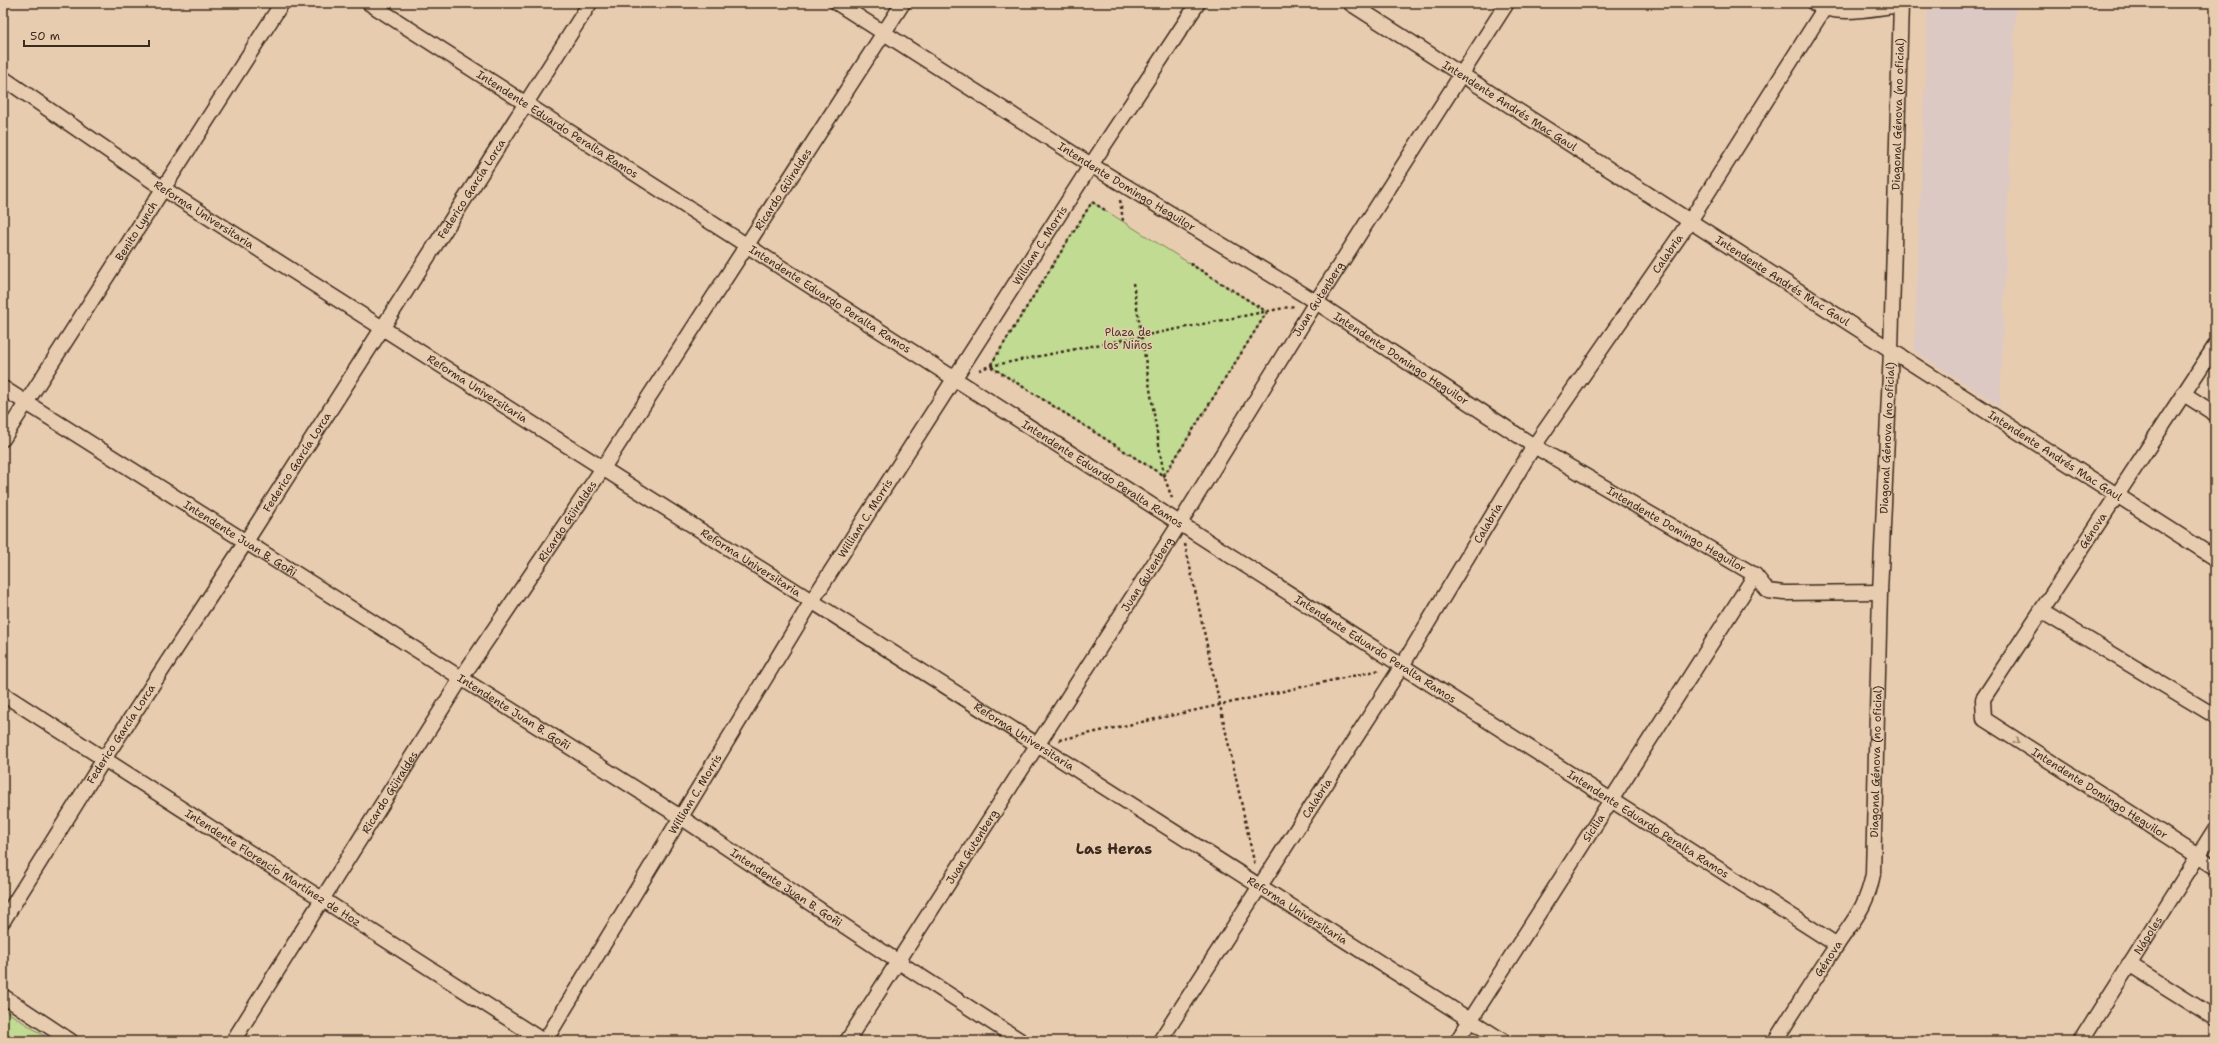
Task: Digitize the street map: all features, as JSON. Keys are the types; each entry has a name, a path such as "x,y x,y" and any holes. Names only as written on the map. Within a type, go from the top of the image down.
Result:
{"street":[{"name":"Benito Lynch","path":"3,439 282,3"},
{"name":"Intendente Eduardo Peralta Ramos","path":"369,3 1837,945"},
{"name":"Federico García Lorca","path":"3,920 104,759 245,543 590,3"},
{"name":"Intendente Domingo Heguilor","path":"837,3 1091,165 1316,302 1534,446 1755,575 1768,591 1784,593 1880,592"},
{"name":"Ricardo Güiraldes","path":"233,1041 462,677 603,468 903,3"},
{"name":"William C. Morris","path":"544,1041 682,818 812,601 1091,165 1198,3"},
{"name":"Intendente Andrés Mac Gaul","path":"1350,3 2215,558"},
{"name":"Juan Gutenberg","path":"847,1041 897,961 1180,523 1316,302 1508,3"},
{"path":"1819,6 1850,11 1901,4"},
{"name":"Diagonal Génova (no oficial)","path":"1873,874 1880,592 1891,350 1901,4"},
{"name":"Calabria","path":"1160,1041 1402,666 1534,446 1690,221 1819,6"},
{"name":"Reforma Universitaria","path":"3,78 164,189 1503,1041"},
{"name":"Génova","path":"1984,719 1983,699 2215,346"},
{"name":"Intendente Juan B. Goñi","path":"3,388 245,543 462,677 682,818 897,961 1021,1041"},
{"path":"2184,394 2215,414"},
{"name":"Sicilia","path":"1457,1041 1755,575"},
{"path":"2041,611 2215,716"},
{"name":"Intendente Florencio Martínez de Hoz","path":"3,694 544,1041"},
{"name":"Intendente Domingo Heguilor","path":"1984,719 2215,867"},
{"name":"Nápoles","path":"2081,1041 2215,829"},
{"name":"Génova","path":"1775,1041 1837,945 1864,908 1869,894 1873,874"},
{"path":"2129,964 2215,1018"},
{"path":"3,996 71,1041"}],"path":[{"path":"990,366 1092,202 1105,210"},
{"path":"1189,262 1267,312"},
{"path":"1133,283 1164,476 1180,523 1260,886"},
{"path":"954,378 990,366 1316,302"},
{"path":"1164,476 1267,312"},
{"path":"990,366 1164,476"},
{"path":"1037,744 1402,666"}],"shaded area":[{"path":"1928,3 2016,3 2000,406 1914,351"}],"green space":[{"name":"Plaza de los Niños","path":"1092,202 1267,312 1164,476 990,366"},
{"path":"3,1009 52,1041 3,1041"}],"district":[{"name":"Las Heras","path":"1114,849"}]}
